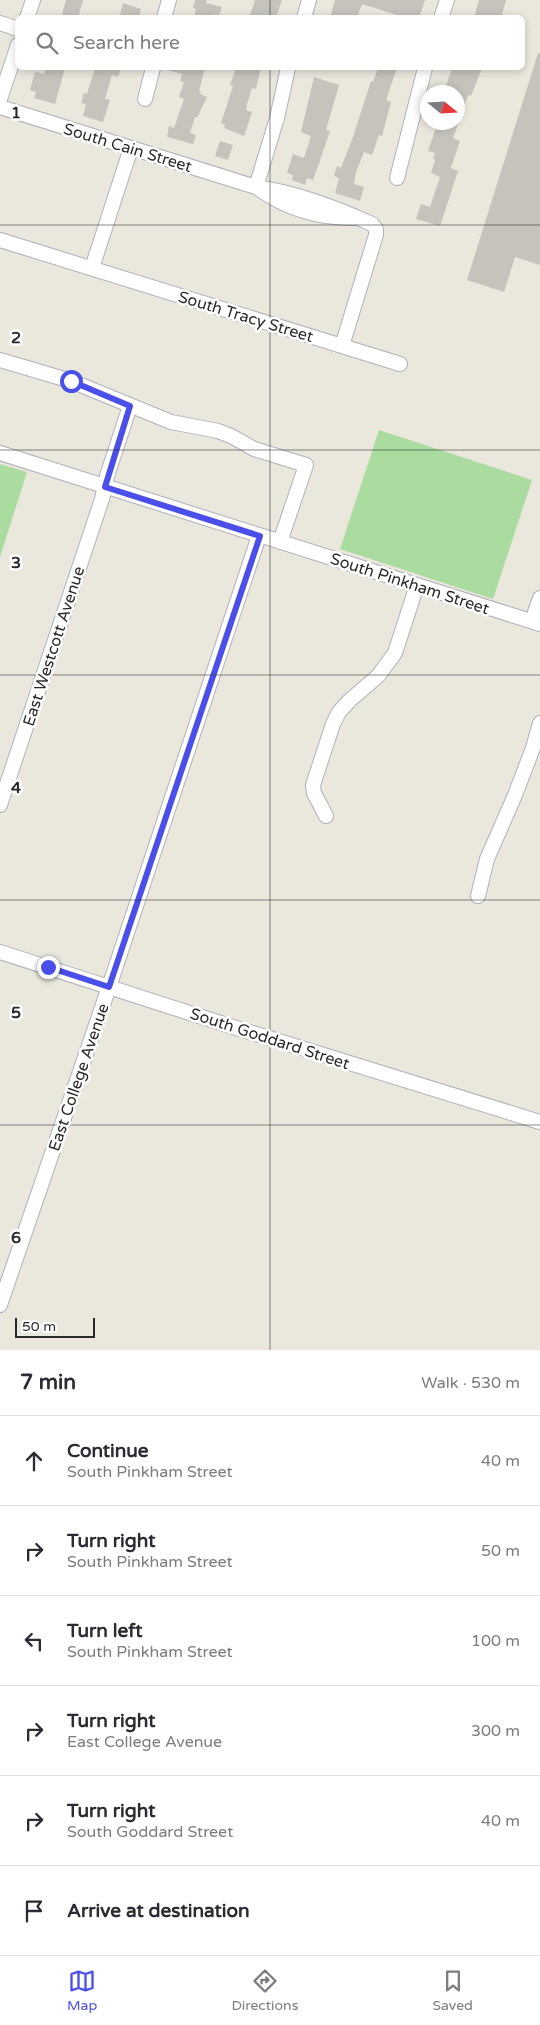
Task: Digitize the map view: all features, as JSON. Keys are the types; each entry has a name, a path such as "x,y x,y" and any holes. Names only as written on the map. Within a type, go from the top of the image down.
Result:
{"street":[{"path":"28,15 33,0"},
{"path":"165,15 169,0"},
{"path":"305,15 309,0"},
{"path":"442,15 447,0"},
{"path":"0,23 15,28"},
{"path":"0,99 15,54"},
{"path":"145,99 152,70"},
{"path":"256,187 277,118 288,70"},
{"path":"397,178 424,70"},
{"name":"South Cain Street","path":"0,107 256,187 284,205 307,213 332,218 354,218 372,224 376,229 375,242 342,346"},
{"path":"92,268 131,148"},
{"name":"South Tracy Street","path":"0,240 400,364"},
{"path":"0,360 71,381 172,422 218,431 254,449 306,465 280,542"},
{"path":"105,487 130,406"},
{"name":"South Pinkham Street","path":"0,454 536,623"},
{"name":"East Westcott Avenue","path":"0,806 105,487"},
{"name":"East College Avenue","path":"0,1305 260,536"},
{"path":"326,816 314,793 313,785 333,724 348,701 378,676 395,653 417,586"},
{"path":"536,623 540,598"},
{"path":"478,896 487,859 533,748 540,723"},
{"name":"South Goddard Street","path":"0,952 540,1122"}],"green space":[{"path":"379,430 532,480 493,599 340,549"},
{"path":"0,464 27,472 0,557"}],"building":[{"path":"66,0 83,0 79,15 62,15"},
{"path":"195,0 207,0 206,3 222,7 219,15 195,15 196,9 193,8"},
{"path":"255,0 282,0 277,15 250,15"},
{"path":"335,0 425,0 420,15 397,15 362,4 358,15 331,15"},
{"path":"479,0 506,0 502,15 475,15"},
{"path":"123,3 141,9 140,15 120,15"},
{"path":"538,53 540,53 540,265 515,257 504,292 467,280"},
{"path":"45,70 64,70 55,104 34,98 36,92 30,90 35,72 44,74"},
{"path":"94,70 120,70 118,77 112,75 105,99 110,100 103,122 83,116 86,104 81,103 84,93 87,94"},
{"path":"167,70 204,70 199,91 201,92 200,94 207,97 197,118 195,117 190,133 196,135 193,144 167,137 169,126 174,128 184,99 179,97 184,82 180,81 182,74"},
{"path":"235,70 261,70 256,89 252,88 247,104 246,110 252,112 244,136 224,128 225,124 221,123 233,86 230,85"},
{"path":"377,70 396,70 386,100 391,102 382,136 379,135 372,155 364,152 356,172 354,184 364,187 360,201 335,193 339,178 334,176 337,166 341,168 371,81 373,82"},
{"path":"451,70 481,70 471,96 468,95 465,104 465,85 446,85"},
{"path":"314,77 339,85 326,130 330,131 322,155 313,180 307,178 305,185 292,180 293,175 287,173 293,154 304,158 311,136 301,132"},
{"path":"435,130 456,130 453,138 460,141 451,168 458,171 440,226 416,219 421,204 430,207 440,177 431,173 435,153 428,151"},
{"path":"220,141 233,145 228,160 215,156"}],"route":[{"path":"48,967 109,987 260,536 105,487 130,406 71,381"}]}
